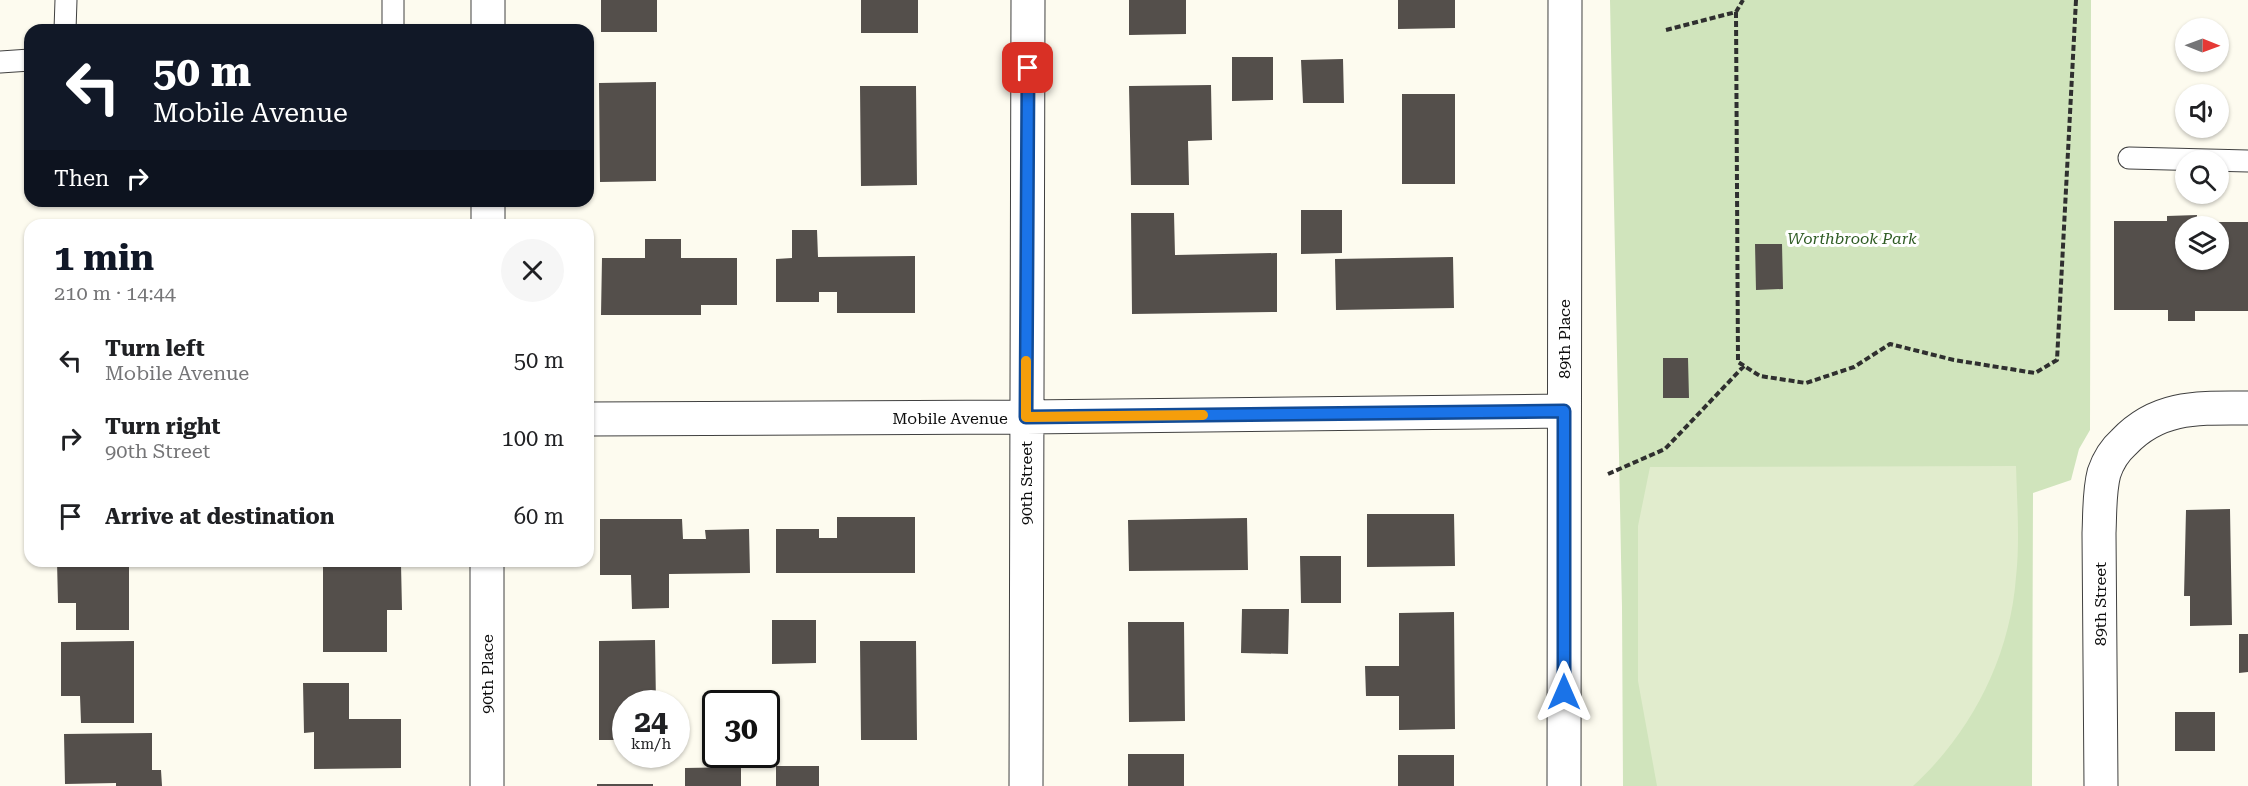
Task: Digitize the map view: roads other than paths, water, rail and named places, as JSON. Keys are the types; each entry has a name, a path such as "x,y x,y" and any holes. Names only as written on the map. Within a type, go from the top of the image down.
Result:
{"street":[{"path":"488,0 488,24"},
{"name":"90th Street","path":"1026,786 1028,0"},
{"name":"89th Place","path":"1564,786 1565,0"},
{"name":"89th Street","path":"2101,786 2101,497 2105,471 2115,451 2133,433 2155,418 2178,410 2248,408"},
{"name":"Mobile Avenue","path":"594,419 1564,411"},
{"name":"90th Place","path":"487,567 487,786"}],"lane":[{"path":"65,24 66,0"},
{"path":"393,0 393,24"},
{"path":"0,62 24,60"},
{"path":"2129,158 2248,160"}],"park label":[{"name":"Worthbrook Park","path":"1852,238"}]}
